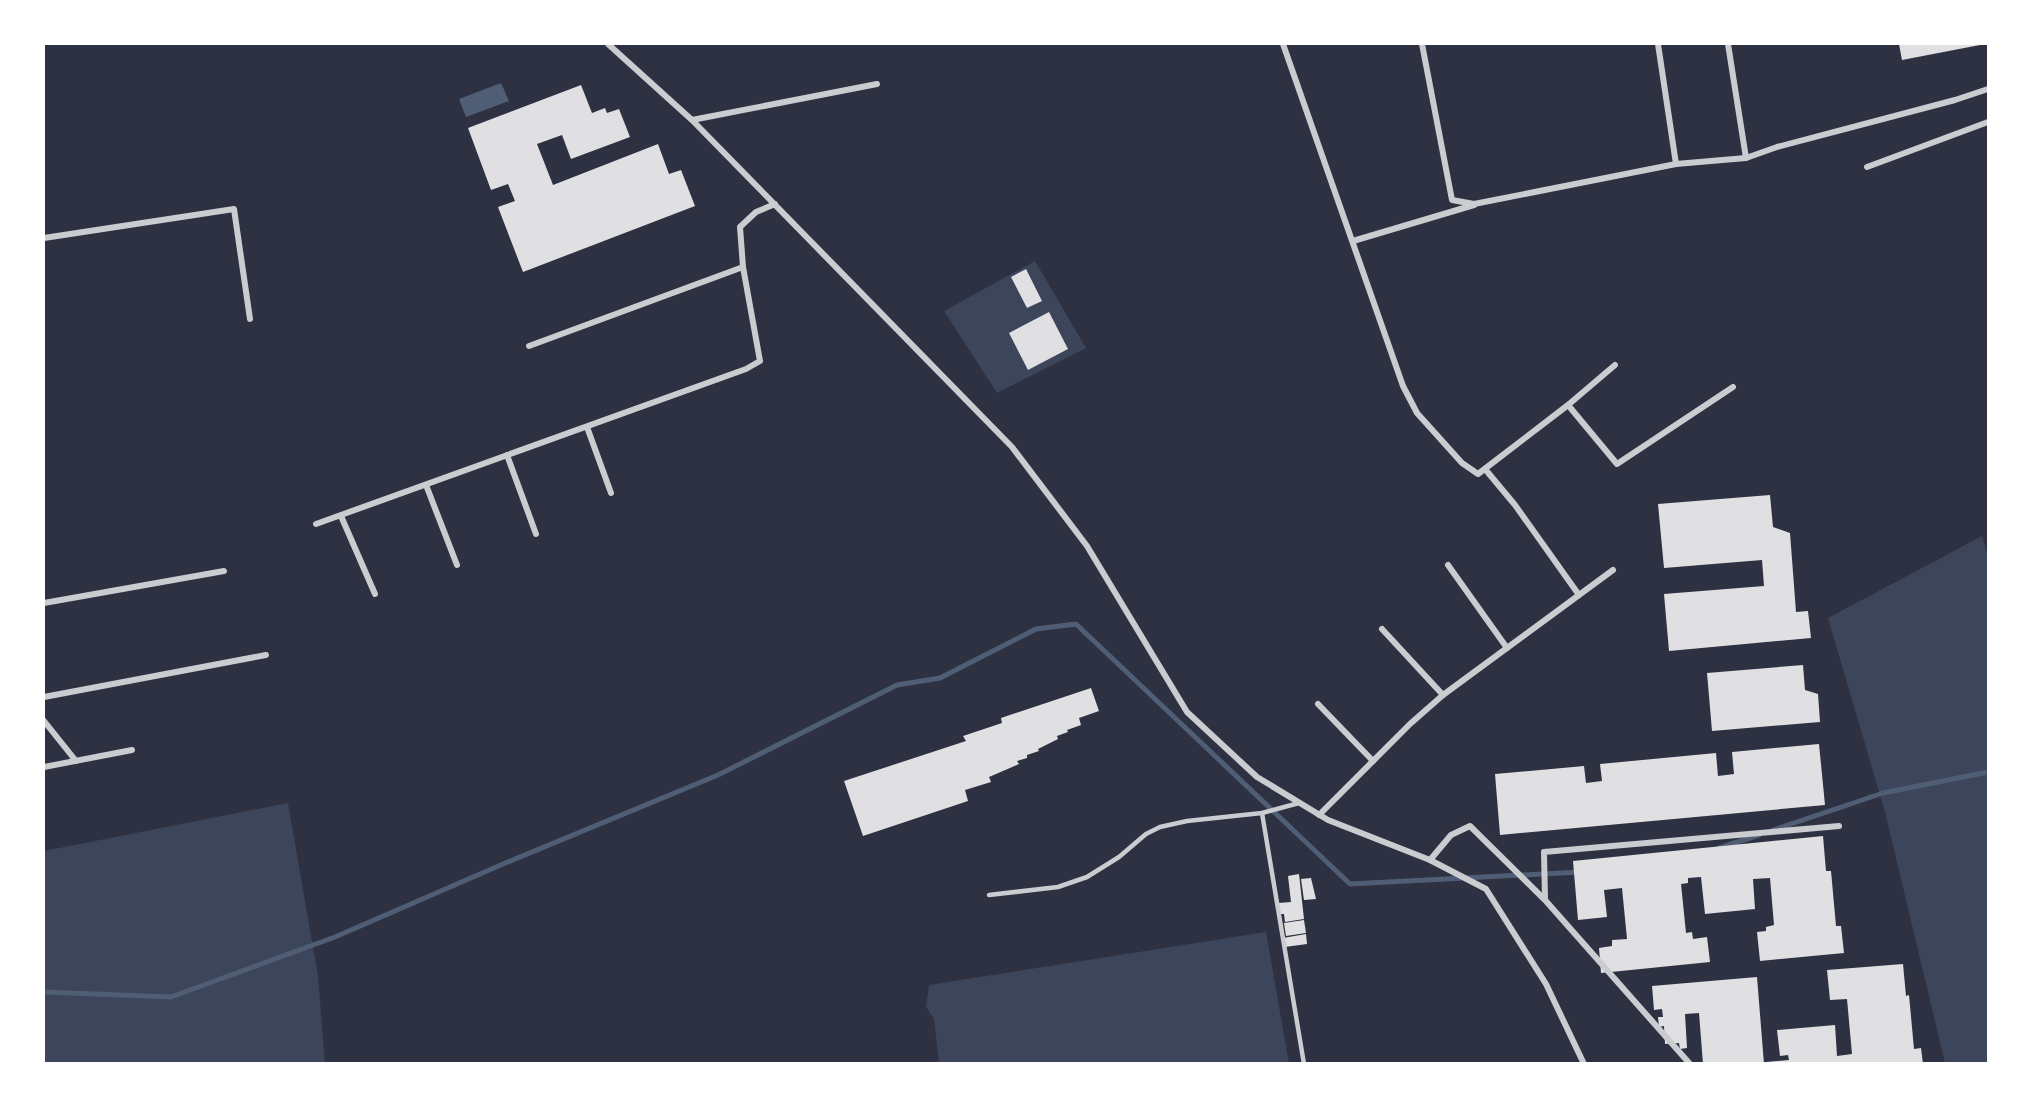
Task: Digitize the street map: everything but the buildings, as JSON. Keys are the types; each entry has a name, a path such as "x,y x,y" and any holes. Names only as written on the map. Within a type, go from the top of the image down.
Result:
{"street":[{"path":"608,44 692,120 1012,447 1086,546 1187,711 1257,777 1319,815 1430,860 1486,889 1546,984 1584,1064"},
{"path":"1283,44 1404,386 1417,413 1462,463 1478,474 1568,405 1615,365"},
{"path":"1422,44 1452,200 1474,204"},
{"path":"1658,44 1676,164"},
{"path":"1728,44 1746,158"},
{"path":"692,120 877,84"},
{"path":"1353,241 1474,204 1676,164 1746,158 1777,147 1989,89"},
{"path":"1867,167 1989,122"},
{"path":"316,524 746,369 760,361 742,267 740,227 756,212 775,204"},
{"path":"44,237 234,209 250,319"},
{"path":"529,346 742,267"},
{"path":"1568,405 1617,464 1733,387"},
{"path":"587,427 611,493"},
{"path":"507,455 536,534"},
{"path":"1485,469 1515,505 1579,595"},
{"path":"426,485 457,565"},
{"path":"341,516 375,594"},
{"path":"1448,565 1507,648"},
{"path":"44,603 224,570"},
{"path":"1319,815 1443,694 1613,570"},
{"path":"1382,629 1443,694"},
{"path":"44,698 266,655"},
{"path":"1318,704 1373,761"},
{"path":"44,721 75,761"},
{"path":"44,767 132,750"},
{"path":"1430,860 1451,835 1470,826 1545,900 1690,1064"},
{"path":"1545,900 1544,852 1839,826"}],"lane":[{"path":"989,895 1058,886 1088,877 1160,826 1262,813 1299,803"},
{"path":"1262,813 1304,1064"}],"shaded area":[{"path":"501,83 509,101 466,117 459,99"},
{"path":"1035,261 1086,348 997,393 944,311"},
{"path":"1982,536 1988,555 1988,1063 1945,1063 1885,812 1828,618"},
{"path":"288,803 318,976 325,1063 44,1063 44,851"},
{"path":"1266,932 1289,1063 939,1063 934,1019 926,1007 929,985"}],"waterway":[{"path":"44,992 171,997 335,937 718,775 897,685 940,678 1036,629 1076,624 1350,884 1581,872"},
{"path":"1773,830 1883,793 1988,772"},
{"path":"1719,848 1759,835"}]}
